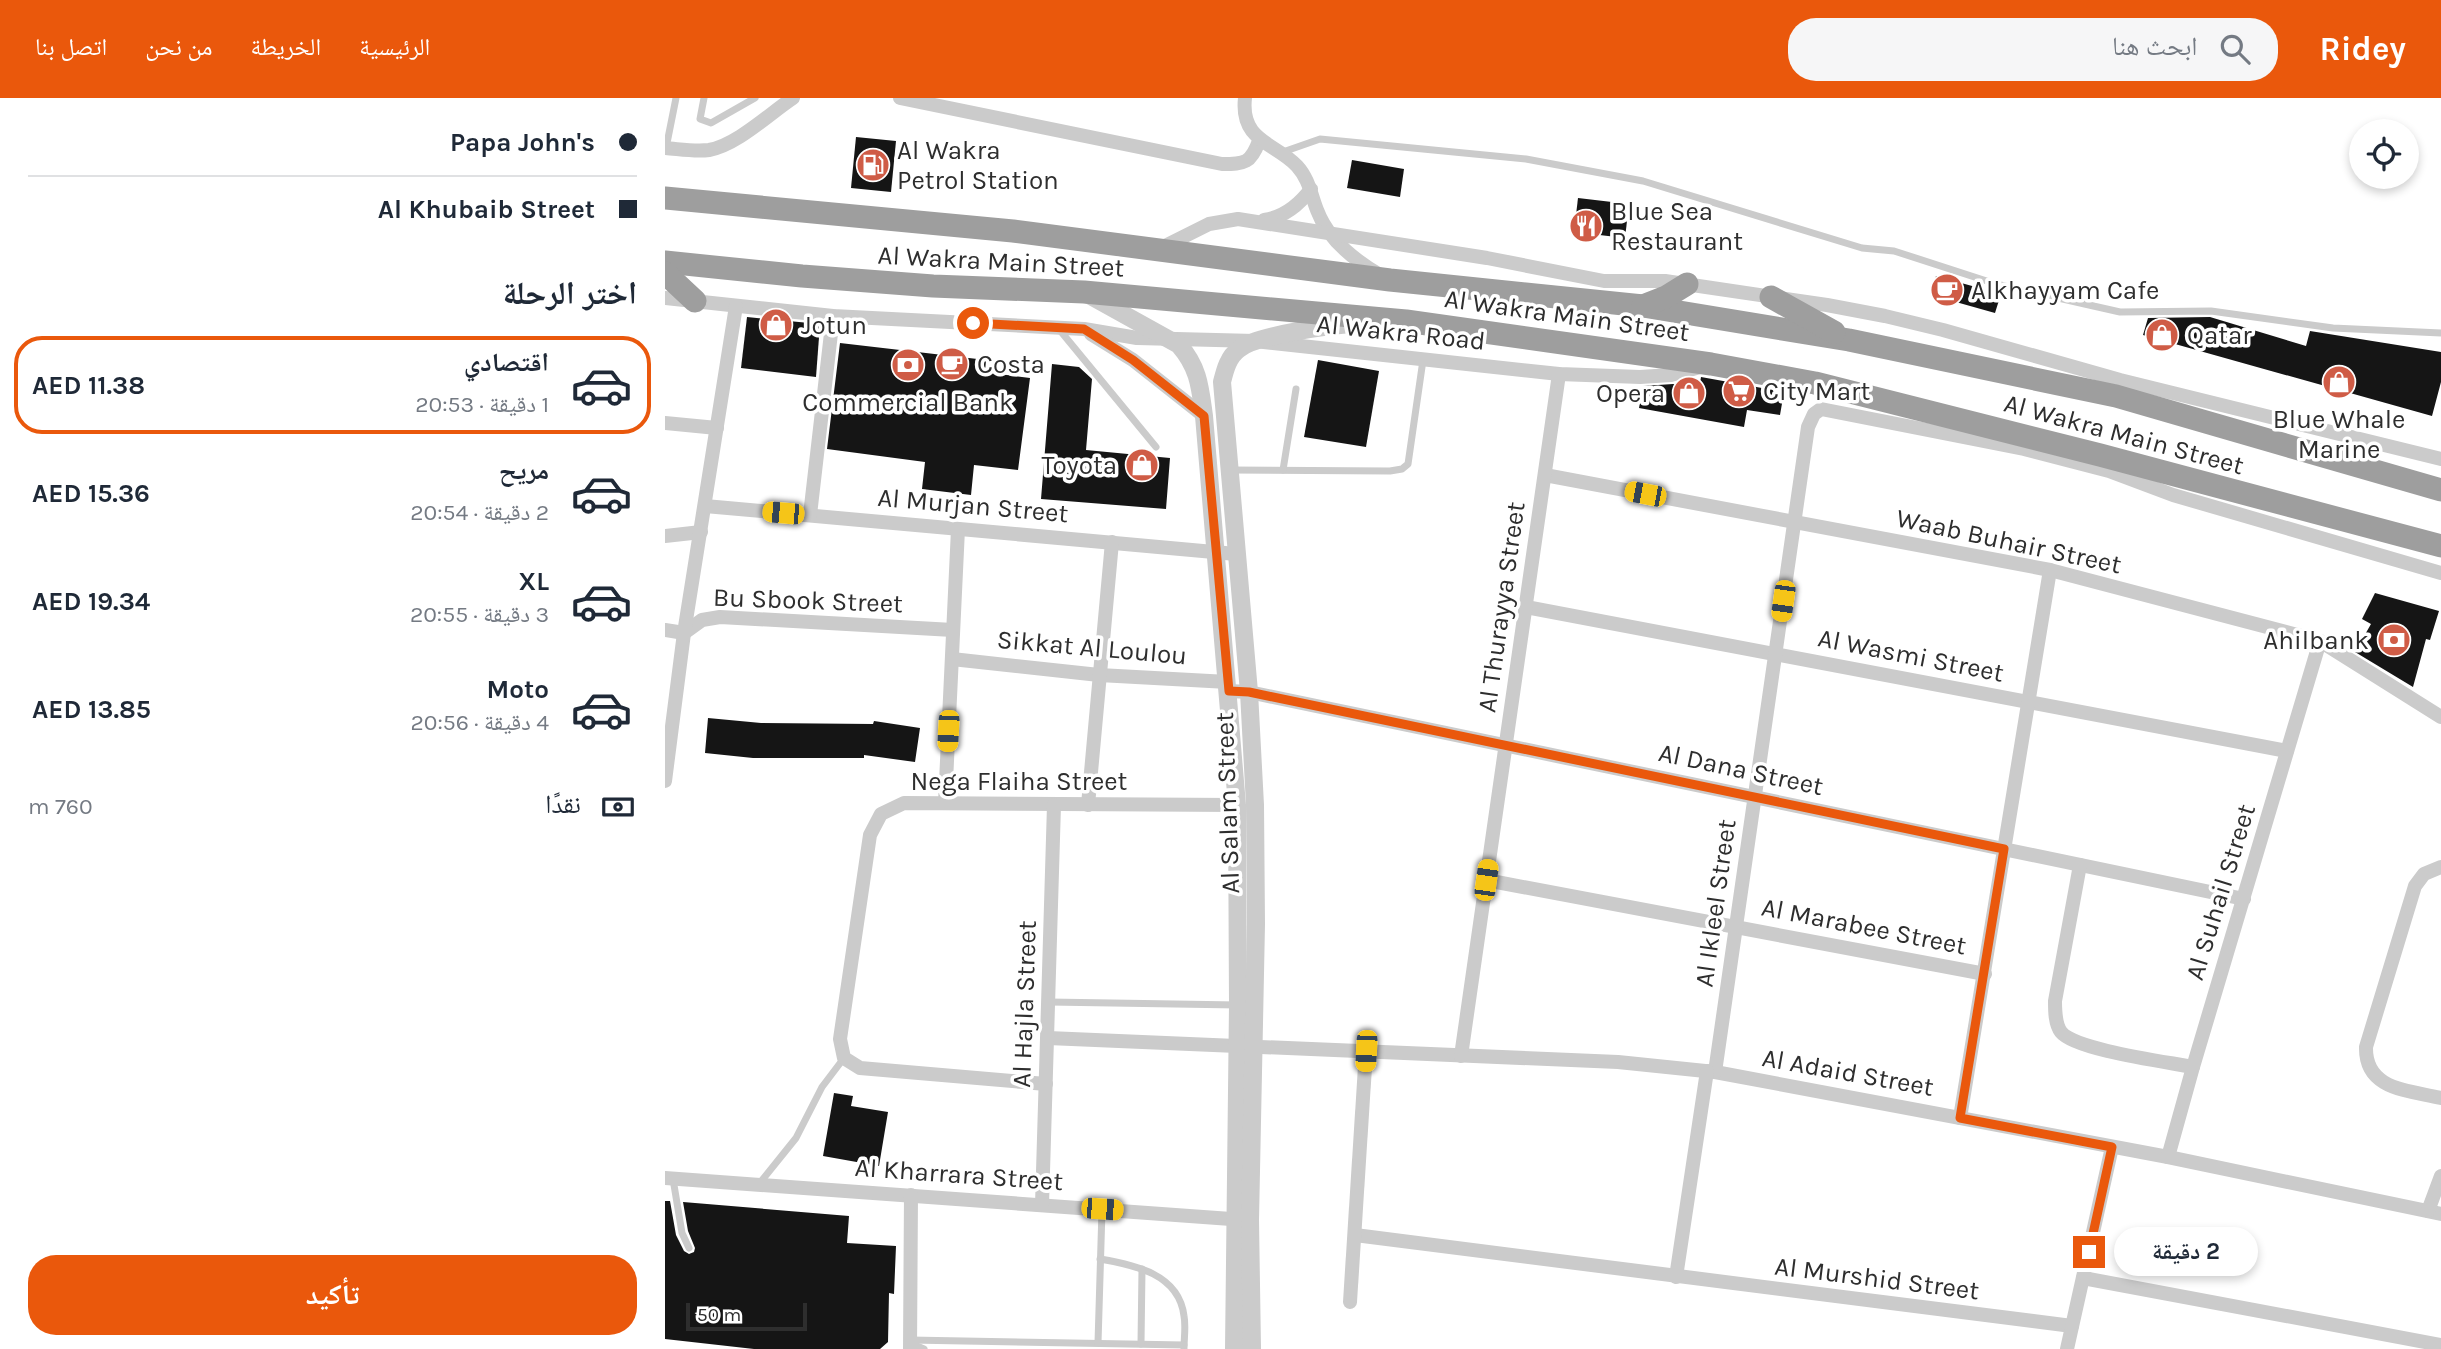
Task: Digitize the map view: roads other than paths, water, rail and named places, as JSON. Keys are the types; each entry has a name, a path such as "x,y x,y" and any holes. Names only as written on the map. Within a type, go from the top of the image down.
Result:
{"highway":[{"name":"Al Wakra Main Street","path":"665,198 1013,231 1390,280 1643,306 1849,340 2116,396 2441,490"},
{"name":"Al Wakra Main Street","path":"665,262 933,286 1084,292 1406,321 1711,364 1815,383 2100,455 2441,546"},
{"path":"665,274 695,301"},
{"path":"1643,306 1666,297 1687,284"},
{"path":"1771,297 1849,340"},
{"path":"1899,405 1919,427"},
{"path":"2394,534 2441,532"}],"street":[{"path":"665,148 697,151 717,148 735,139 793,98"},
{"path":"900,98 1222,164 1242,164 1254,155 1259,141"},
{"path":"1245,98 1248,123 1259,141 1297,166 1311,189 1317,211 1328,231 1356,259 1390,280"},
{"path":"1258,221 1270,219 1294,208 1311,189"},
{"name":"Al Wakra Main Street","path":"1151,250 1172,244 1218,221 1238,219 1328,231 1604,281 1665,281 1827,305 1931,327 2120,380 2441,459"},
{"name":"Al Salam Street","path":"1084,292 1179,345 1198,374 1217,550 1237,806 1238,1005 1246,1047"},
{"path":"665,298 834,316 1084,329 1133,360 1204,416"},
{"path":"665,781 684,633 736,306"},
{"path":"810,515 834,316"},
{"name":"Al Salam Street","path":"1234,1349 1242,1220 1255,805 1249,692 1222,382 1231,357 1240,347 1255,341 1335,325 1406,321"},
{"name":"Al Wakra Road","path":"1084,329 1137,338 1255,341 1559,374 1640,377 1671,374 1711,364"},
{"name":"Al Thurayya Street","path":"1461,1056 1559,374"},
{"name":"Al Ikleel Street","path":"1711,1072 1736,927 1808,427 1814,414 1821,409 2024,449 2109,471 2173,495 2441,573"},
{"path":"665,424 717,428"},
{"name":"Waab Buhair Street","path":"1545,475 2050,570 2320,641 2441,717"},
{"name":"Al Murjan Street","path":"705,506 1217,550 1236,554"},
{"path":"944,803 958,529"},
{"path":"665,536 701,532"},
{"path":"1088,805 1112,542"},
{"path":"1960,1118 2050,570"},
{"name":"Al Wasmi Street","path":"1526,607 2287,751"},
{"name":"Bu Sbook Street","path":"665,630 684,633 702,620 720,617 953,630"},
{"name":"Al Suhail Street","path":"2168,1157 2320,641"},
{"name":"Sikkat Al Loulou","path":"952,659 1228,687"},
{"name":"Al Dana Street","path":"1228,687 2243,899"},
{"name":"Nega Flaiha Street","path":"844,1058 840,1039 870,835 881,814 904,803 1237,806"},
{"name":"Al Hajla Street","path":"1042,1205 1054,805"},
{"path":"2080,865 2055,1000 2055,1017 2061,1033 2077,1043 2193,1067"},
{"path":"2441,867 2424,874 2415,886 2365,1056 2373,1075 2382,1083 2441,1098"},
{"name":"Al Marabee Street","path":"1486,880 1985,974"},
{"name":"Al Adaid Street","path":"1048,1038 1618,1062 1711,1072 2168,1157 2435,1213"},
{"path":"1350,1302 1366,1051"},
{"path":"844,1058 860,1068 1047,1084"},
{"path":"1676,1277 1711,1072"},
{"path":"2067,1349 2112,1147"},
{"path":"2435,1213 2441,1176"},
{"name":"Al Kharrara Street","path":"669,1178 1242,1220"},
{"path":"911,1195 914,1345"},
{"name":"Al Salam Street","path":"1242,1220 1252,1349"},
{"name":"Al Murshid Street","path":"1355,1235 2072,1326"},
{"path":"2083,1278 2441,1345"}],"lane":[{"path":"665,148 675,98"},
{"path":"704,98 700,119 711,123 755,98"},
{"path":"1279,153 1319,139 1526,159 1643,181 1861,248 1894,251 1996,284 2120,312 2211,311 2333,328 2441,334"},
{"path":"1057,328 1156,447"},
{"path":"1230,470 1402,469 1408,464 1423,359"},
{"path":"1283,470 1296,389"},
{"path":"1049,1002 1238,1005"},
{"path":"759,1184 796,1138 822,1087 844,1058"},
{"path":"669,1178 682,1233 689,1248"},
{"path":"1098,1343 1102,1209"},
{"path":"914,1345 1098,1343 1184,1347 1184,1316 1180,1301 1172,1288 1161,1277 1142,1269 1100,1259"},
{"path":"1141,1344 1142,1269"}],"place":[{"name":"Al Wakra Petrol Station","path":"873,165"},
{"name":"Blue Sea Restaurant","path":"1586,226"},
{"name":"Alkhayyam Cafe","path":"1947,290"},
{"name":"Jotun","path":"776,325"},
{"name":"Qatar","path":"2162,335"},
{"name":"Costa","path":"952,364"},
{"name":"Commercial Bank","path":"908,365"},
{"name":"Blue Whale Marine","path":"2339,382"},
{"name":"City Mart","path":"1739,391"},
{"name":"Opera","path":"1689,393"},
{"name":"Toyota","path":"1142,465"},
{"name":"Ahilbank","path":"2394,640"}]}
